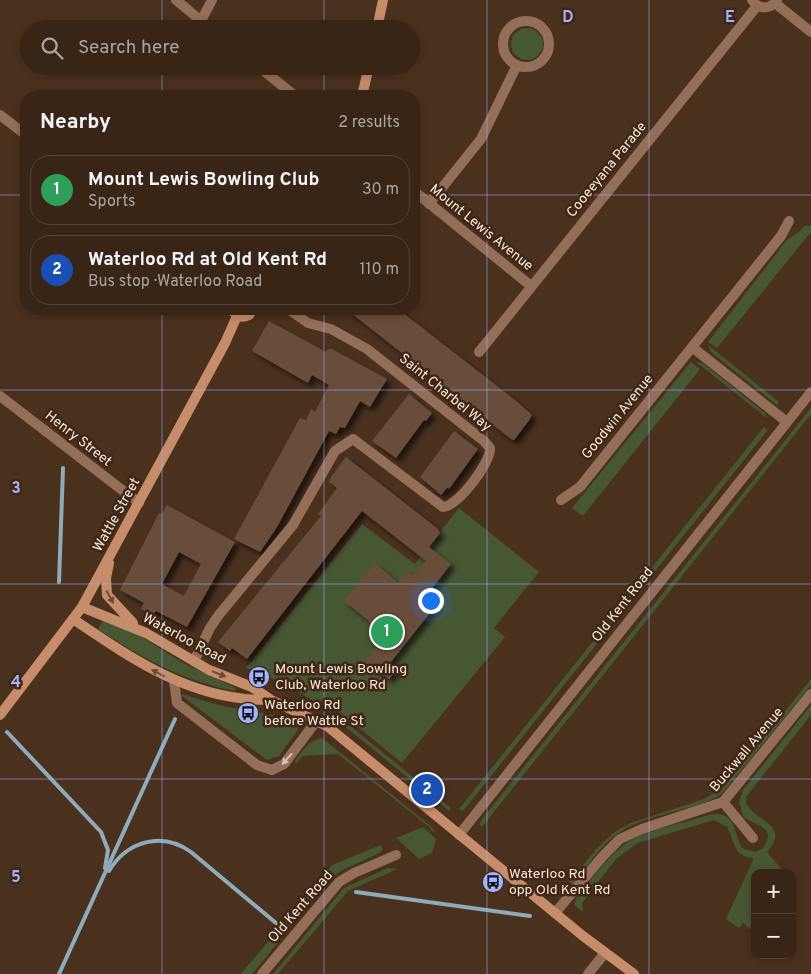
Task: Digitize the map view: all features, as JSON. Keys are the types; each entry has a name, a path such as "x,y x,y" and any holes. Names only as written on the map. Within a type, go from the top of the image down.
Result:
{"main road":[{"path":"379,20 383,0"},
{"path":"363,90 367,75"},
{"name":"Wattle Street","path":"0,715 82,607 139,503 233,315"},
{"path":"113,551 106,578 107,596 121,612 146,633"},
{"name":"Waterloo Road","path":"82,607 146,633 194,661 252,687 271,700 317,720 336,733 555,913 634,974"},
{"name":"Waterloo Road","path":"73,619 126,655 174,681 220,694 252,700 271,700"}],"street":[{"path":"176,0 200,20"},
{"path":"202,20 212,0"},
{"path":"755,3 768,8 776,2 811,32"},
{"name":"Cooeeyana Parade","path":"479,352 755,3"},
{"path":"525,21 536,23 548,37 549,48 546,56 535,66 524,67 517,65 506,55 505,36 511,27 518,23 525,21"},
{"path":"429,204 485,133 517,65"},
{"path":"269,75 288,90"},
{"path":"0,115 20,130"},
{"name":"Mount Lewis Avenue","path":"420,196 531,286"},
{"name":"Goodwin Avenue","path":"561,500 580,487 781,236 789,221"},
{"name":"Saint Charbel Way","path":"194,661 218,616 297,518 338,447 353,439 443,507 456,501 489,458 490,448 484,441 367,349 331,329 308,323 297,315"},
{"path":"692,347 787,422"},
{"name":"Old Kent Road","path":"459,835 811,392"},
{"name":"Henry Street","path":"0,396 139,503"},
{"path":"174,681 177,703 257,765 272,770 284,764 317,720"},
{"name":"Buckwall Avenue","path":"555,913 603,856 620,839 642,829 723,802 811,694"},
{"path":"723,802 753,838"},
{"name":"Old Kent Road","path":"262,974 339,882 354,873 396,856"},
{"path":"588,974 605,953"}],"green space":[{"path":"527,28 533,29 538,33 542,38 542,50 538,55 533,59 527,60 521,59 516,55 512,50 511,44 512,38 516,33 521,29"},
{"path":"804,226 811,226 811,232 717,348 708,342 787,240"},
{"path":"708,345 779,402 777,405 711,352"},
{"path":"695,361 704,364 765,413 767,418"},
{"path":"691,362 700,369 583,516 572,508"},
{"path":"811,408 811,414 482,827 479,824 483,818"},
{"path":"764,427 768,430 463,811 459,809"},
{"path":"459,508 539,572 494,628 505,637 402,763 324,699 317,704 289,685 246,668 362,524 415,564"},
{"path":"103,621 132,631 183,663 236,688 235,691 197,681 147,659 98,629"},
{"path":"811,679 811,685 722,794 697,805 632,825 620,832 605,845 565,892 560,894 555,891 563,889 598,847 616,831 631,823 704,799 723,788"},
{"path":"182,694 219,705 276,716 294,725 298,730 279,756 267,760 182,696"},
{"path":"811,705 811,715 746,797 747,805 752,811 772,827 775,834 774,842 767,852 782,869 751,869 751,930 743,923 739,928 726,919 754,858 747,857 738,852 727,827 714,820 637,843 615,860 582,903 583,912 574,905 576,899 593,877 625,844 642,835 665,827 719,814 731,820 740,844 744,849 755,852 763,848 768,835 763,828 743,816 739,802 743,790"},
{"path":"332,714 354,729 451,808 449,811 332,716"},
{"path":"322,738 428,824 434,830 433,832 338,754 303,756 296,764 295,761 306,746"},
{"path":"423,827 436,839 432,853 419,859 396,838"},
{"path":"381,845 383,849 380,853 342,870 331,878 252,974 241,974 332,865"},
{"path":"388,868 397,869 348,891 278,974 273,974 344,888"}],"building":[{"path":"354,315 406,315 515,400 532,415 514,440"},
{"path":"269,321 326,352 328,349 332,349 387,379 370,407 360,401 345,428 340,427 336,434 329,431 277,527 260,552 234,539 300,418 306,420 311,409 315,412 329,385 312,375 308,383 252,351"},
{"path":"409,394 432,413 426,421 424,420 396,458 372,441"},
{"path":"454,431 478,449 449,489 448,487 441,495 420,477"},
{"path":"346,457 438,529 440,533 429,547 451,564 426,596 437,604 390,663 398,669 389,679 365,663 378,645 372,636 373,629 368,620 344,601 375,563 398,583 407,571 413,576 426,561 362,511 247,659 232,648 230,651 218,642 321,516 318,514 337,488 329,482 331,477"},
{"path":"167,505 235,542 187,627 156,611 153,615 141,609 144,603 120,590 159,513 162,514","holes":["179,552 201,564 184,596 162,584"]}],"waterway":[{"path":"59,582 63,468"},
{"path":"59,974 175,719"},
{"path":"7,732 101,832 108,850 105,868"},
{"path":"109,871 125,852 135,846 146,842 168,842 191,852 276,923"},
{"path":"356,892 530,916"}],"place":[{"name":"Mount Lewis Bowling Club","path":"387,632"},
{"name":"Mount Lewis Bowling Club, Waterloo Rd","path":"259,677"},
{"name":"Waterloo Rd before Wattle St","path":"248,713"},
{"name":"Waterloo Rd at Old Kent Rd","path":"427,790"},
{"name":"Waterloo Rd opp Old Kent Rd","path":"493,882"}]}
